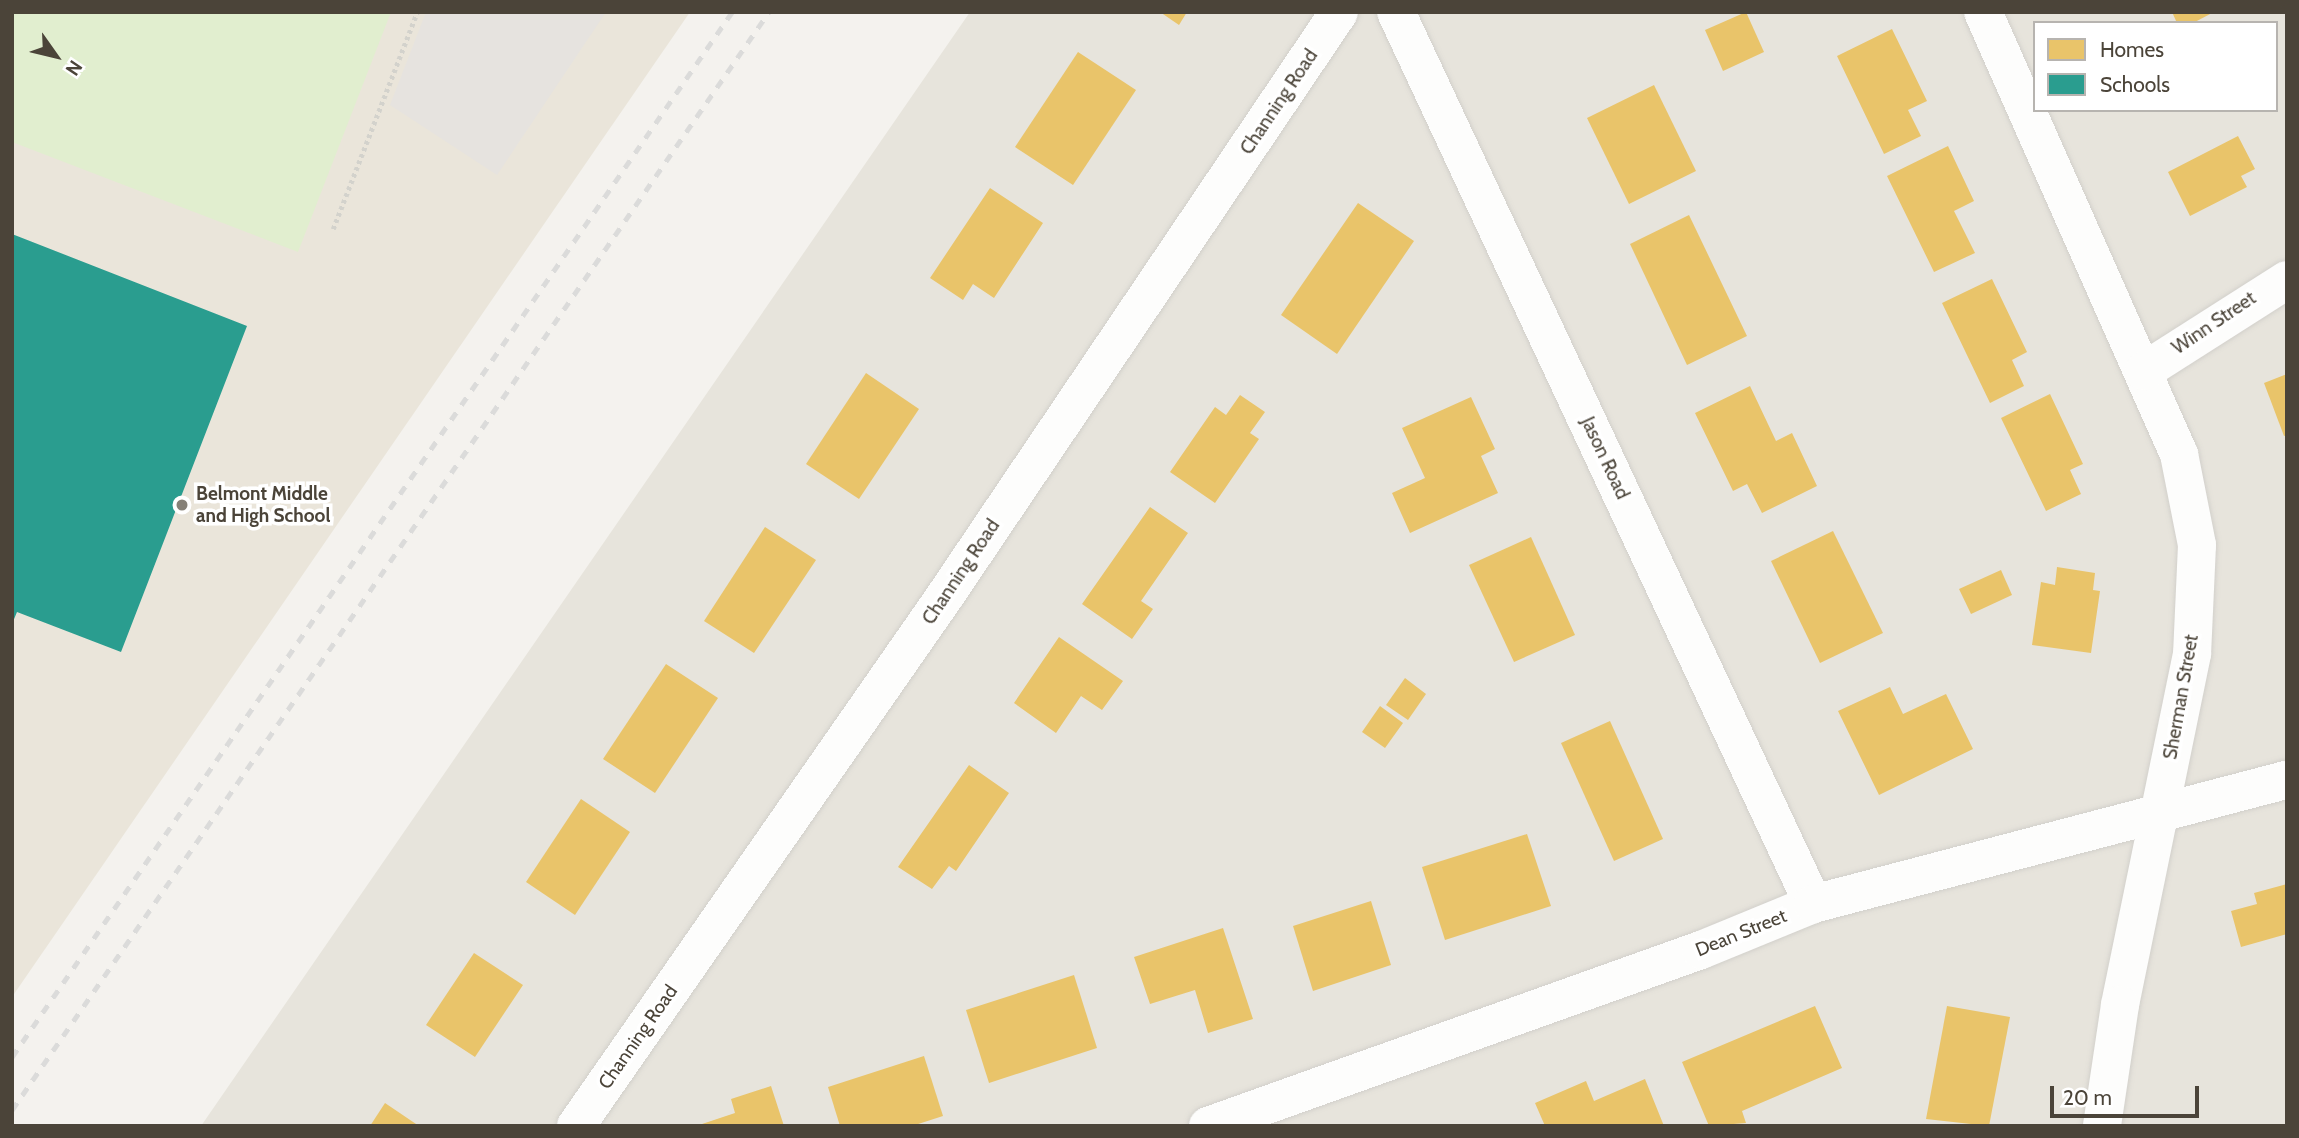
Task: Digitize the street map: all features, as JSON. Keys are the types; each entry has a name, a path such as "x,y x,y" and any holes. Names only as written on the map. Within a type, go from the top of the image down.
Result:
{"street":[{"name":"Channing Road","path":"576,1126 953,584 1339,12"},
{"name":"Jason Road","path":"1396,12 1813,904"},
{"name":"Sherman Street","path":"1983,12 2179,454 2197,545 2192,654 2159,813 2102,1126"},
{"name":"Winn Street","path":"2144,370 2287,280"},
{"name":"Dean Street","path":"1208,1126 1257,1118 1813,904 2287,780"}],"path":[{"path":"332,229 417,12"}],"shaded area":[{"name":"Belmont Middle and High School","path":"12,12 690,12 12,997"},
{"path":"426,12 606,12 497,175 390,105"},
{"path":"970,12 2287,12 2287,1126 201,1126"}],"green space":[{"path":"12,12 391,12 298,252 12,142"}],"building: Homes":[{"path":"1160,12 1187,12 1179,25"},
{"path":"1746,12 1764,52 1723,71 1705,30"},
{"path":"2172,12 2214,12 2197,21 2176,21"},
{"path":"1892,29 1927,101 1908,110 1921,136 1884,154 1837,56"},
{"path":"1078,52 1136,90 1073,185 1015,147"},
{"path":"1654,85 1696,171 1629,204 1587,118"},
{"path":"2238,136 2255,169 2241,176 2247,187 2190,216 2168,172"},
{"path":"1948,146 1974,201 1954,211 1975,253 1934,272 1887,176"},
{"path":"990,188 1043,223 994,298 973,284 963,300 930,278"},
{"path":"1358,203 1414,241 1337,354 1281,315"},
{"path":"1689,215 1747,336 1687,365 1630,244"},
{"path":"1992,279 2027,352 2012,360 2024,386 1990,403 1942,303"},
{"path":"866,373 919,409 859,499 806,464"},
{"path":"2287,374 2287,435 2284,436 2264,383"},
{"path":"1750,386 1776,441 1792,433 1817,486 1762,513 1747,484 1733,491 1695,413"},
{"path":"2050,394 2083,464 2070,470 2081,494 2046,511 2001,418"},
{"path":"1240,395 1265,412 1250,433 1259,439 1215,503 1170,472 1215,407 1226,415"},
{"path":"1471,397 1495,449 1481,456 1498,493 1410,533 1392,493 1425,478 1402,428"},
{"path":"1150,507 1188,533 1141,601 1153,609 1132,639 1082,604"},
{"path":"765,527 816,560 754,653 704,621"},
{"path":"1833,531 1883,633 1820,663 1771,561"},
{"path":"1531,537 1575,635 1514,662 1469,565"},
{"path":"2057,567 2095,573 2093,590 2100,591 2091,653 2032,645 2041,582 2055,585"},
{"path":"2001,570 2012,595 1971,614 1959,589"},
{"path":"1059,637 1123,681 1102,710 1081,696 1056,733 1014,703"},
{"path":"666,664 718,698 655,793 603,759"},
{"path":"1405,678 1426,694 1408,720 1386,705"},
{"path":"1890,687 1903,714 1946,694 1973,749 1879,795 1838,711"},
{"path":"1380,706 1403,723 1385,748 1362,732"},
{"path":"1610,721 1663,839 1614,861 1561,743"},
{"path":"969,765 1009,793 956,871 949,866 932,889 898,867"},
{"path":"581,799 630,832 575,915 526,882"},
{"path":"1527,834 1551,906 1445,940 1422,867"},
{"path":"2287,884 2287,934 2241,947 2231,911 2257,904 2254,893"},
{"path":"1371,901 1391,965 1313,991 1293,926"},
{"path":"1223,928 1253,1019 1208,1033 1195,990 1150,1004 1134,957"},
{"path":"474,953 523,985 475,1057 426,1025"},
{"path":"1074,975 1097,1048 989,1083 966,1010"},
{"path":"1815,1006 1842,1068 1742,1111 1746,1123 1709,1126 1682,1062"},
{"path":"1947,1006 2010,1017 1989,1126 1926,1119"},
{"path":"924,1056 943,1116 912,1126 840,1126 828,1087"},
{"path":"1645,1079 1664,1126 1545,1126 1535,1103 1586,1081 1594,1101"},
{"path":"771,1086 784,1126 696,1126 735,1113 731,1099"},
{"path":"385,1103 419,1126 370,1126"}],"building: Schools":[{"path":"12,234 247,326 121,652 17,612 12,624"}],"railway":[{"path":"12,1057 732,12"},
{"path":"12,1110 769,12"}],"place":[{"name":"Belmont Middle and High School","path":"182,505"}]}
